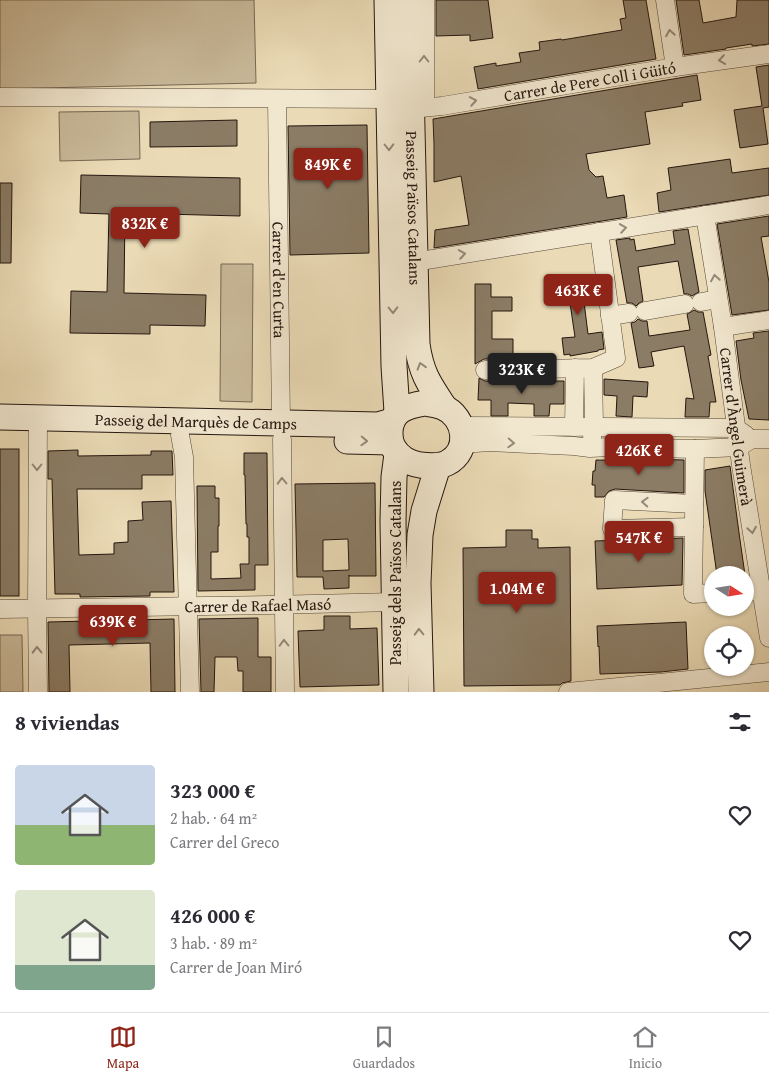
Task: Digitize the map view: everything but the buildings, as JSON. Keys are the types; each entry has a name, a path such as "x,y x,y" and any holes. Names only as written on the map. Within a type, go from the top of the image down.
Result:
{"main road":[{"name":"Passeig dels Països Catalans","path":"387,0 394,366 396,692"},
{"name":"Passeig Països Catalans","path":"409,0 418,108 414,262 417,344 419,360 424,374 445,408"},
{"path":"425,403 445,408 457,418 462,435 459,452 450,462 438,466 409,462 402,458 394,432 405,407 425,403"},
{"name":"Passeig del Marquès de Camps","path":"0,417 38,425 180,435 281,431"},
{"name":"Passeig del Marquès de Camps","path":"0,431 38,425 394,432"},
{"path":"421,692 420,543 424,511 438,466"}],"street":[{"name":"Passeig Països Catalans","path":"418,108 425,0"},
{"path":"665,0 675,67"},
{"name":"Carrer de Pere Coll i Güitó","path":"418,108 442,106 675,67 769,54"},
{"path":"0,97 388,99"},
{"name":"Carrer d'en Curta","path":"277,98 284,692"},
{"path":"414,262 769,205"},
{"name":"Carrer d'Àngel Guimerà","path":"705,215 702,301 723,327 736,428 753,442 753,566"},
{"path":"485,370 593,368 616,358 599,232"},
{"path":"610,316 702,301"},
{"path":"723,327 769,320"},
{"path":"574,368 574,427"},
{"path":"590,448 594,427 593,368"},
{"path":"38,425 38,692"},
{"path":"462,435 574,427 736,428"},
{"path":"180,435 184,457 190,692"},
{"path":"462,435 489,442 590,448 695,449 753,442"},
{"path":"695,449 693,594 704,593"},
{"path":"694,504 614,500 612,529 694,527"},
{"name":"Carrer d'Àngel Guimerà","path":"754,594 769,638"},
{"name":"Carrer de Rafael Masó","path":"0,608 395,602"},
{"path":"568,692 769,672"}],"shaded area":[{"path":"0,0 254,0 256,83 0,89"},
{"path":"139,111 140,159 60,161 59,112"},
{"path":"221,264 253,264 252,402 220,401"},
{"path":"0,635 22,635 23,692 0,692"}]}
